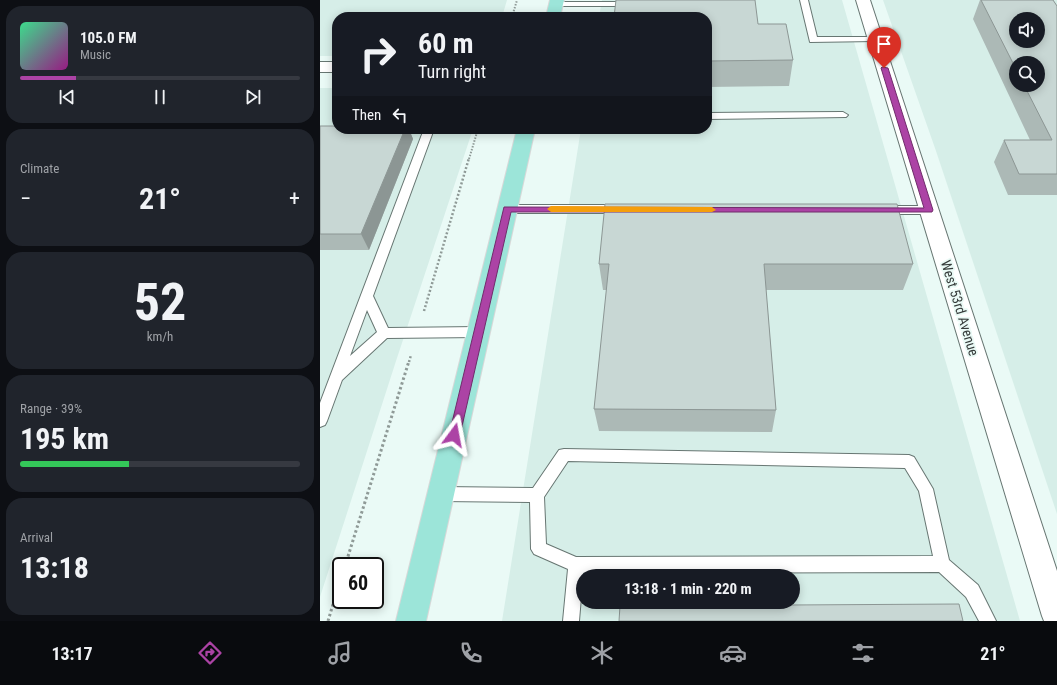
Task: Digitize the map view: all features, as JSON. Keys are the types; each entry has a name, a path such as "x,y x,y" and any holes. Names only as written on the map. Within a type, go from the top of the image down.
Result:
{"main road":[{"path":"411,621 525,134"}],"street":[{"name":"West 53rd Avenue","path":"863,0 1057,616"},
{"path":"320,67 332,67"}],"lane":[{"path":"555,7 617,4 626,0"},
{"path":"804,0 813,40 875,39"},
{"path":"712,116 842,115"},
{"path":"320,421 427,134"},
{"path":"507,209 627,209"},
{"path":"874,210 929,210"},
{"path":"367,296 384,333"},
{"path":"336,378 384,333 478,332"},
{"path":"942,564 576,565 539,549 537,495 564,455 909,462 926,488 942,564 972,590 988,621"},
{"path":"441,494 537,495"},
{"path":"571,621 576,565"}],"path":[{"path":"514,12 518,0"},
{"path":"328,621 332,608"}],"shaded area":[{"path":"320,0 507,0 503,12 332,12 332,56 320,56"},
{"path":"602,0 842,0 1020,621 502,621 580,134 712,134 712,12 600,12"},
{"path":"883,0 1057,0 1057,514 936,151"},
{"path":"320,88 332,88 332,134 471,134 320,597"}],"building":[{"path":"616,0 755,0 758,24 786,24 793,60 712,61 712,12 615,12"},
{"path":"981,0 1053,0 1057,6 1057,174 1019,174 1004,140 1052,140 1028,92 1045,92 1045,56 1009,56"},
{"path":"320,126 332,126 332,134 403,134 361,234 320,234"},
{"path":"605,204 897,204 913,264 764,264 776,410 594,409 609,264 599,264"},
{"path":"959,604 963,621 619,621 620,609 800,609 800,605"}],"slow traffic":[{"path":"551,209 712,210"}],"route":[{"path":"454,435 507,209 929,210 884,68"}]}
